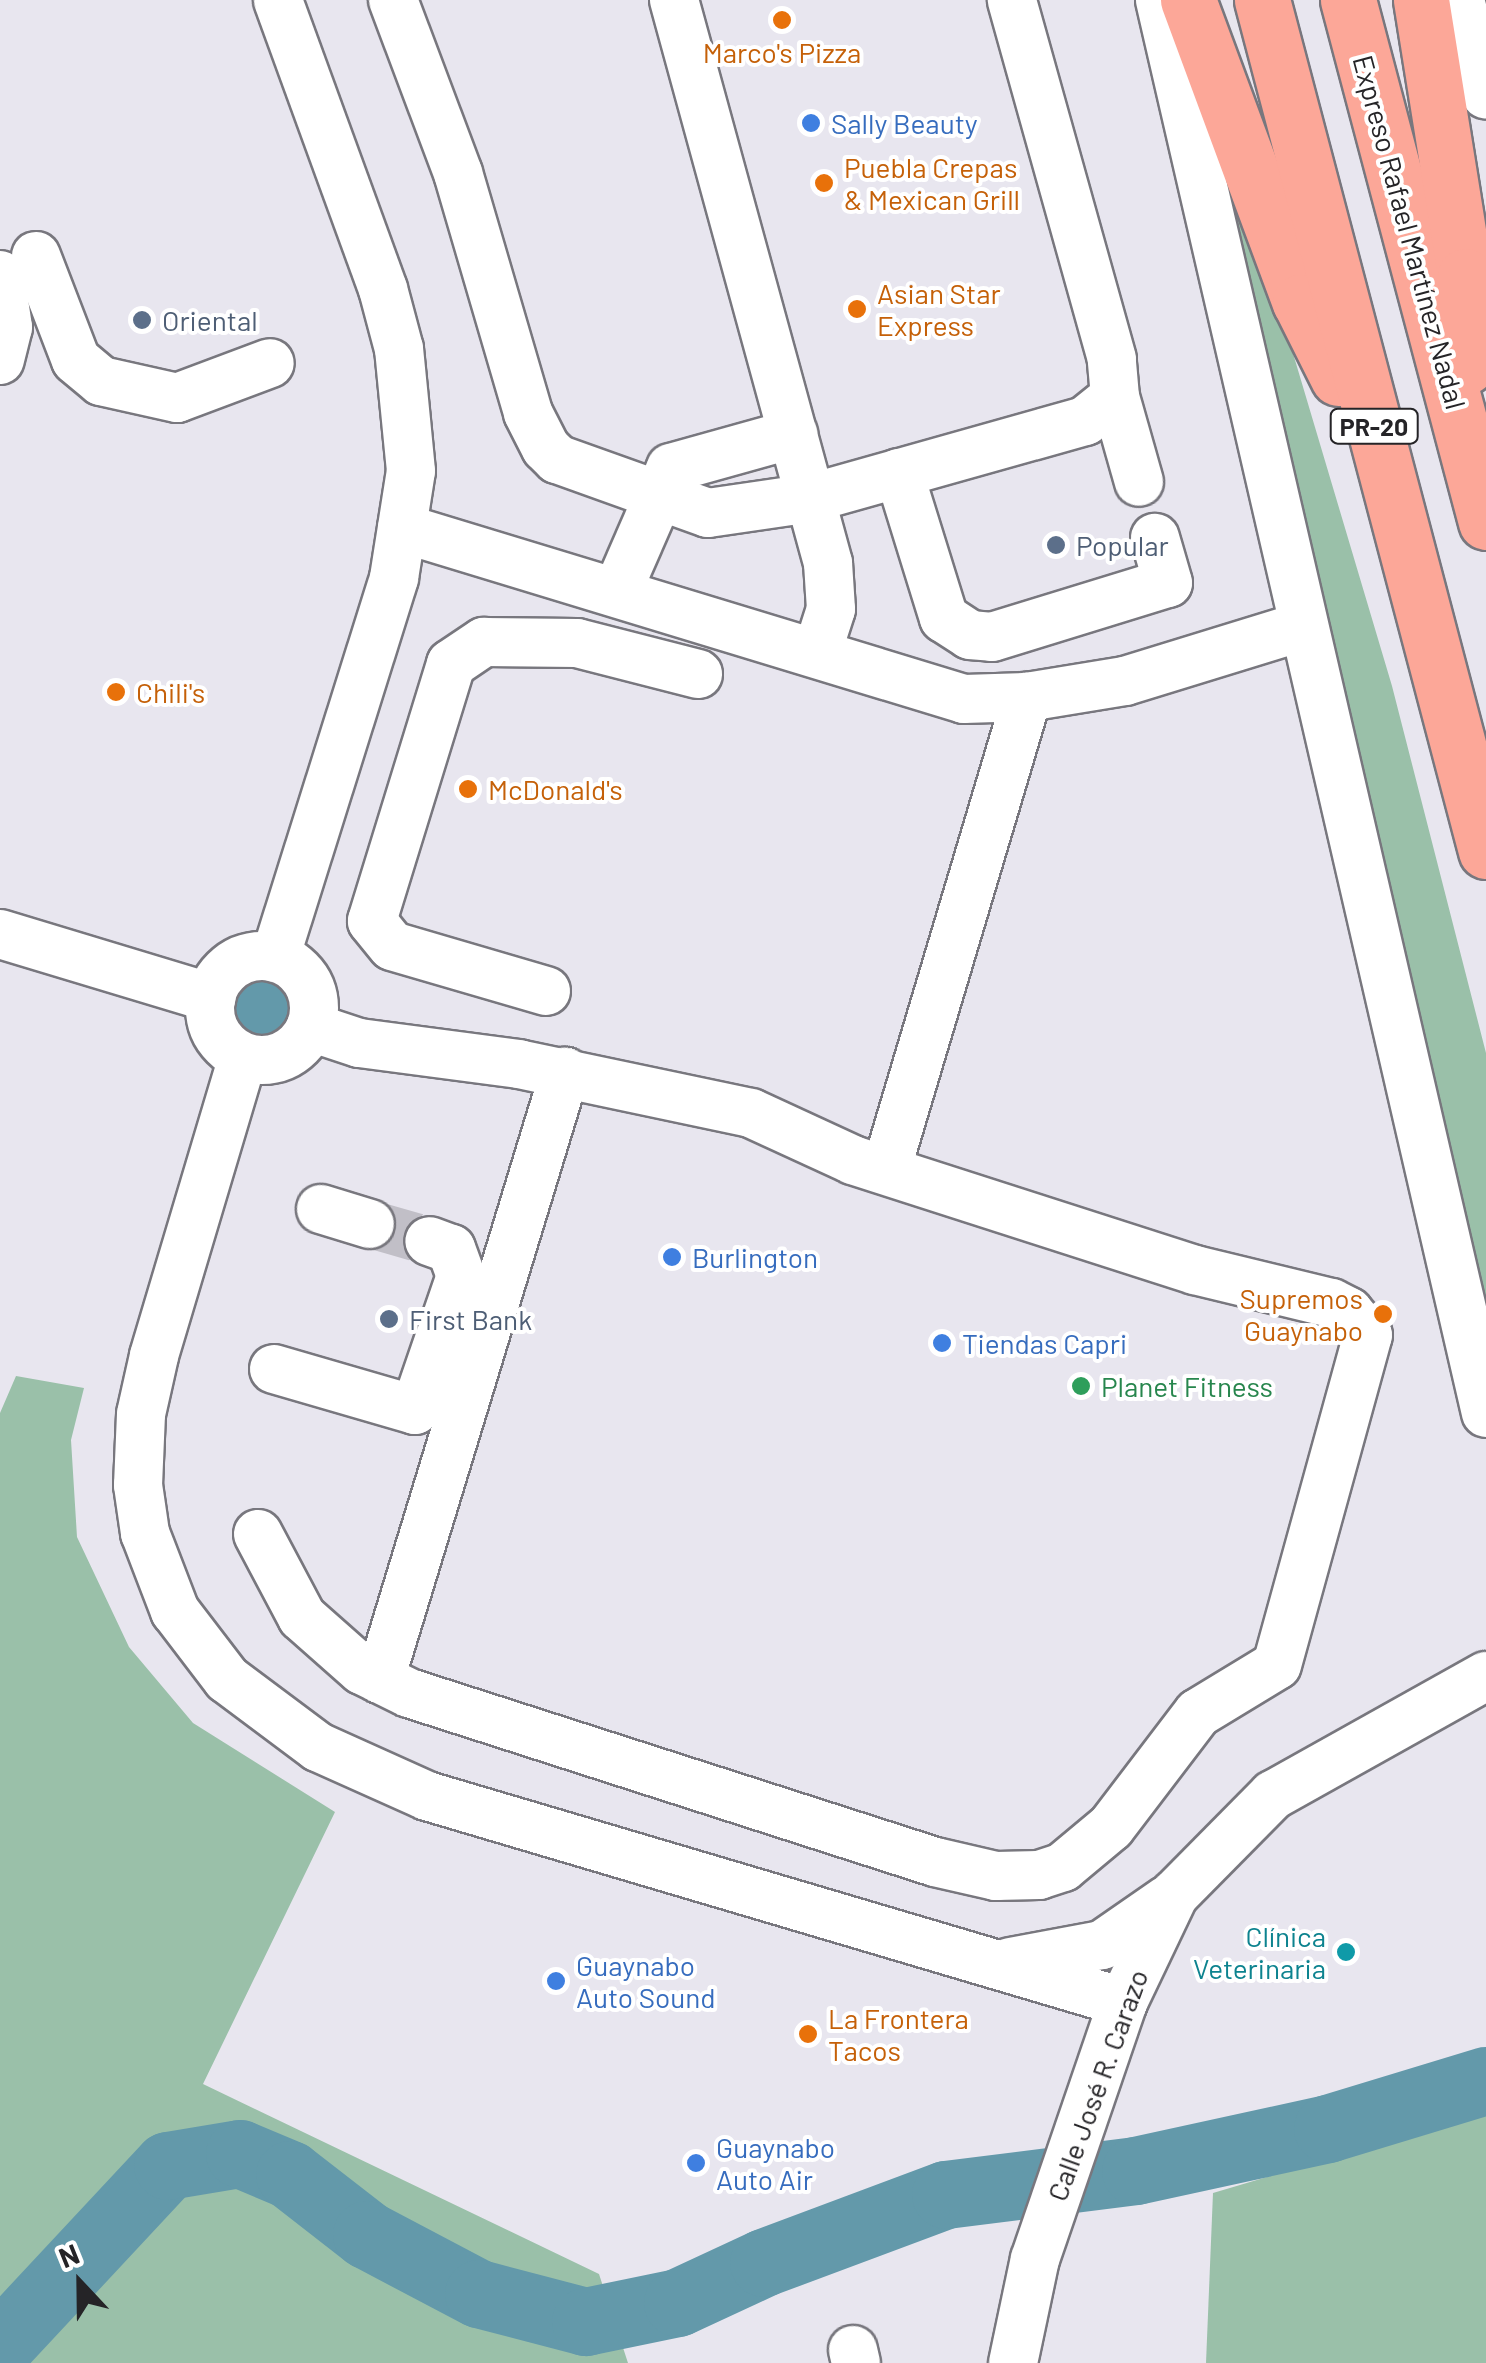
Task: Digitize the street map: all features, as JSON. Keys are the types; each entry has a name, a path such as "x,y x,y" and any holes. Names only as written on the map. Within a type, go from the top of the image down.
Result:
{"highway":[{"path":"1188,0 1300,302 1386,472"},
{"name":"PR-20","path":"1262,0 1486,852"},
{"name":"Expreso Rafael Martínez Nadal","path":"1348,0 1486,522"},
{"path":"1421,0 1466,276 1469,454"}],"street":[{"path":"275,958 394,578 411,471 399,350 342,167 278,0"},
{"path":"392,0 458,173 528,413 546,448 557,459 708,513 810,498 1084,421 1114,397"},
{"path":"674,0 810,498 831,595 816,654"},
{"path":"1012,0 1112,360 1114,397 1138,482"},
{"path":"1160,0 1486,1413"},
{"path":"1460,0 1486,95"},
{"path":"0,360 18,266"},
{"path":"18,266 76,360 101,381 176,398 270,363"},
{"path":"617,592 656,494 671,468 793,434"},
{"path":"898,473 944,618 970,635 992,636 1168,582 1154,538"},
{"path":"402,528 964,699 1027,697 1125,681 1304,626"},
{"path":"546,991 392,946 372,921 451,664 484,642 578,643 698,674"},
{"path":"886,1170 1027,697"},
{"path":"0,934 212,998"},
{"path":"275,958 306,981 313,995 311,1027 302,1042 275,1059 243,1057 218,1036 212,998 234,964 275,958"},
{"path":"258,1534 302,1617 380,1679 878,1844 996,1876 1064,1867 1110,1827 1198,1713 1277,1666 1368,1335 1349,1312 1331,1303 1195,1270 886,1170 752,1113 565,1072 360,1042 311,1027"},
{"path":"243,1057 154,1356 141,1414 138,1485 145,1534 175,1611 227,1679 318,1746 398,1785 1122,2002"},
{"path":"380,1679 565,1072"},
{"path":"321,1209 370,1224"},
{"path":"274,1369 415,1410 461,1276 451,1249 429,1242"},
{"name":"Calle José R. Carazo","path":"1013,2363 1035,2259 1122,2002 1174,1894 1273,1795 1486,1676"},
{"path":"996,1964 1102,1945 1174,1894"}],"green space":[{"path":"1245,192 1392,686 1486,1053 1486,1341 1329,621 1229,199"},
{"path":"16,1376 84,1388 71,1440 77,1537 129,1647 193,1723 335,1812 203,2084 599,2274 628,2363 0,2363 0,1413"},
{"path":"1486,2112 1486,2363 1206,2363 1213,2193"}],"water":[{"path":"262,973 288,984 299,1010 288,1036 262,1047 236,1036 225,1010 236,984"}],"waterway":[{"path":"0,2346 168,2166 240,2154 290,2175 367,2235 479,2294 586,2322 678,2303 764,2263 946,2195 1136,2171 1328,2129 1486,2081"}],"tunnel":[{"path":"370,1224 429,1241"}],"place":[{"name":"Marco's Pizza","path":"782,20"},
{"name":"Sally Beauty","path":"811,123"},
{"name":"Puebla Crepas & Mexican Grill","path":"824,183"},
{"name":"Asian Star Express","path":"857,309"},
{"name":"Oriental","path":"142,320"},
{"name":"Popular","path":"1056,545"},
{"name":"Chili's","path":"116,692"},
{"name":"McDonald's","path":"468,789"},
{"name":"Burlington","path":"672,1257"},
{"name":"Supremos Guaynabo","path":"1383,1314"},
{"name":"First Bank","path":"389,1319"},
{"name":"Tiendas Capri","path":"942,1343"},
{"name":"Planet Fitness","path":"1081,1386"},
{"name":"Clínica Veterinaria","path":"1346,1952"},
{"name":"Guaynabo Auto Sound","path":"556,1981"},
{"name":"La Frontera Tacos","path":"808,2034"},
{"name":"Guaynabo Auto Air","path":"696,2163"}]}
